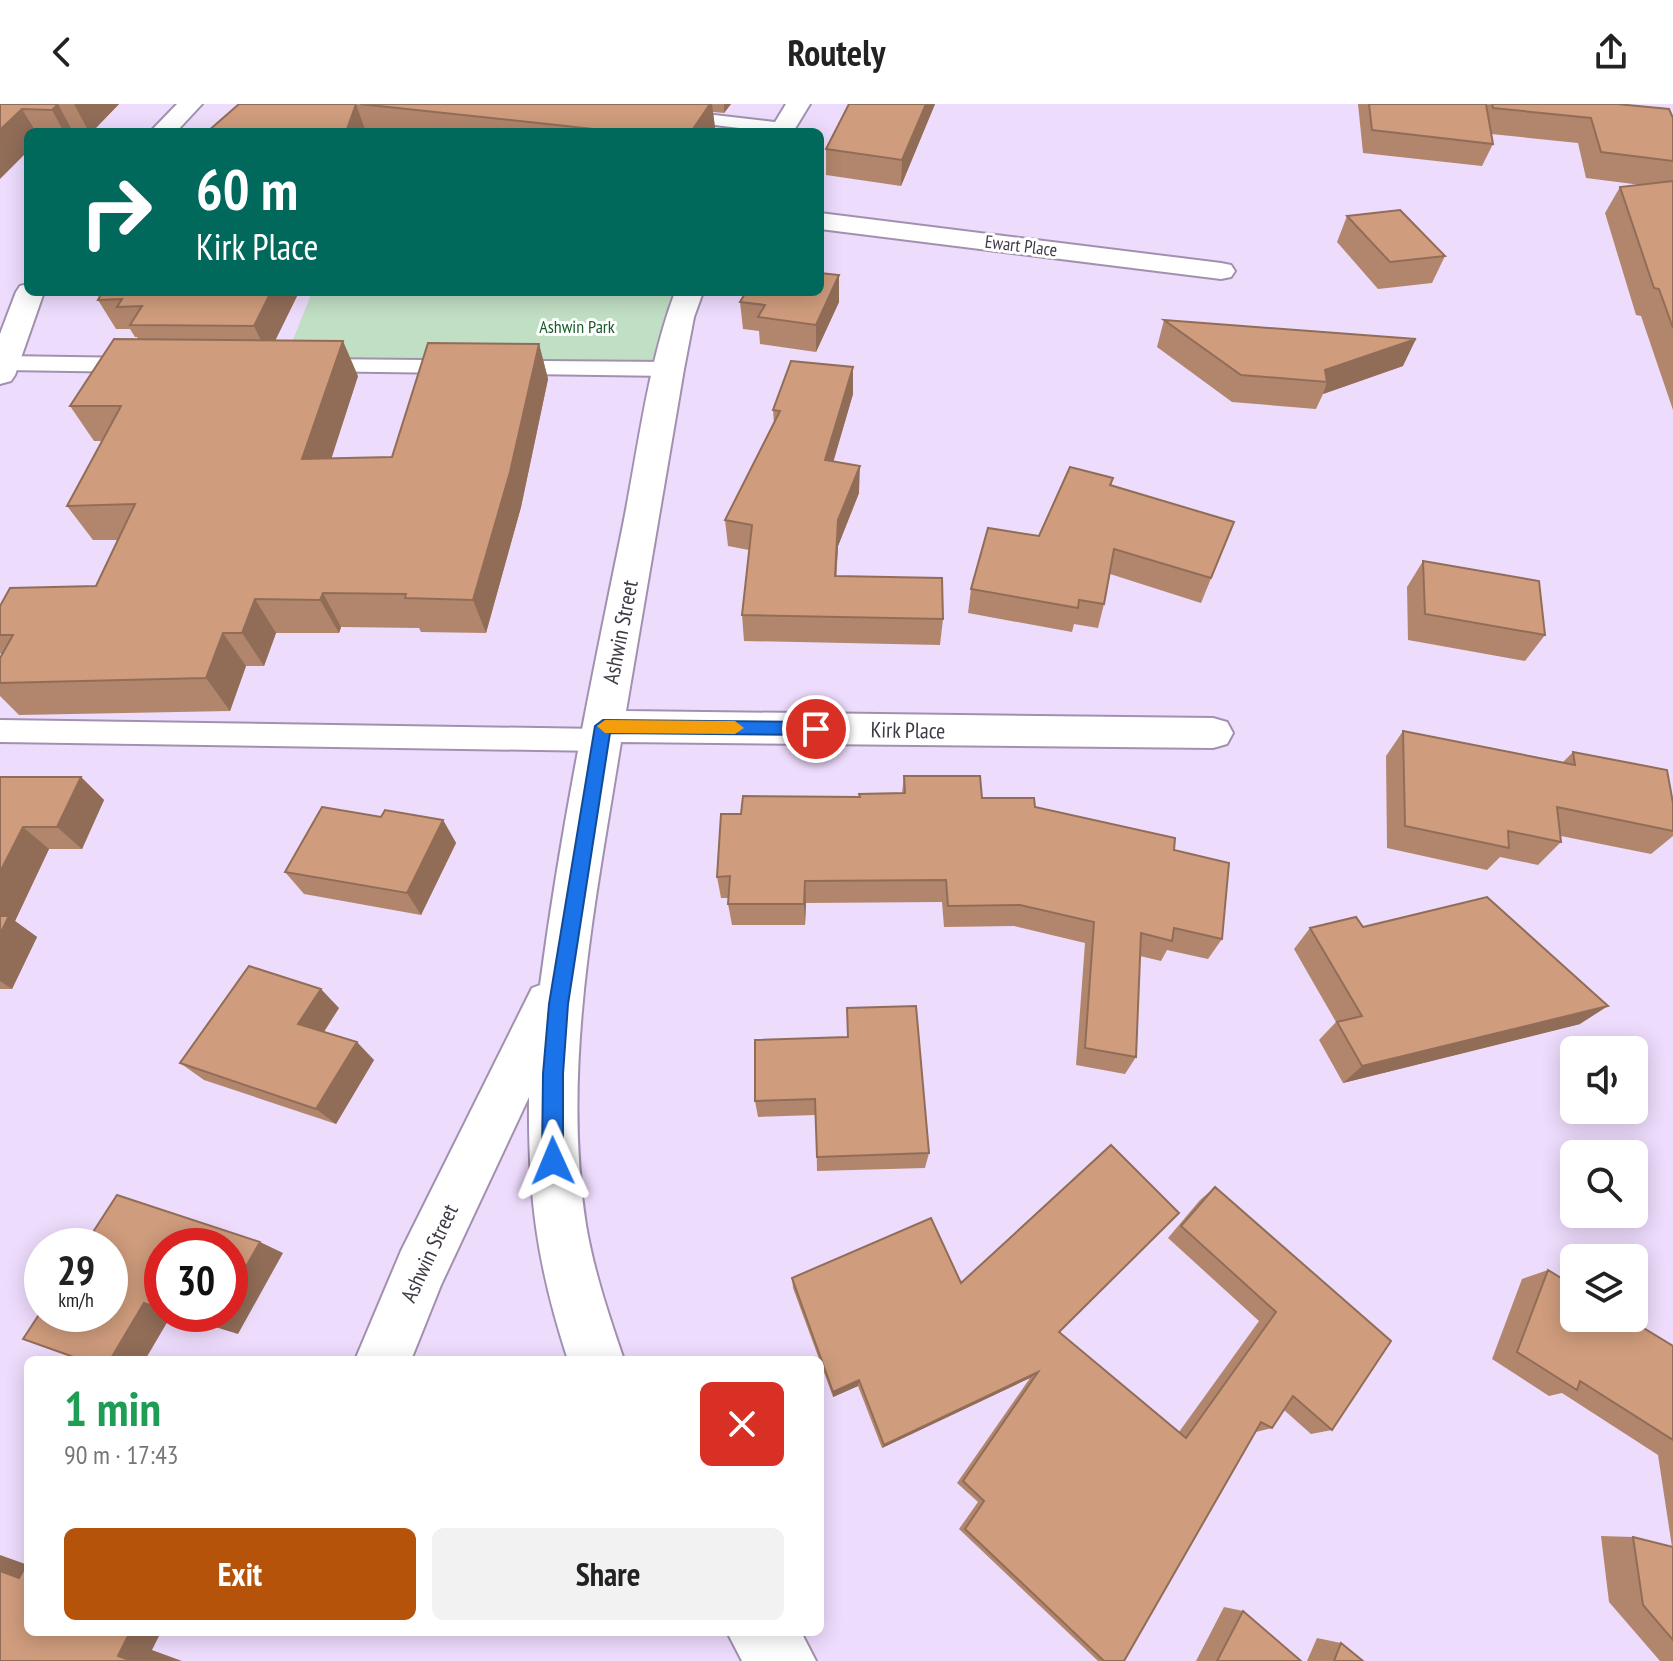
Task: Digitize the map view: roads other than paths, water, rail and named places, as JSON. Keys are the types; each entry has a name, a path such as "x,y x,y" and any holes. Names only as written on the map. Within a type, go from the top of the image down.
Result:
{"street":[{"path":"166,128 190,104"},
{"path":"783,128 798,104"},
{"name":"Ewart Place","path":"824,221 1221,271"},
{"path":"2,369 29,296"},
{"name":"Ashwin Street","path":"594,1356 578,1317 556,1208 551,1138 553,1074 563,975 602,733 669,369 688,296"},
{"name":"Kirk Place","path":"602,733 1213,733"},
{"name":"Ashwin Street","path":"385,1356 420,1270 563,975"},
{"path":"762,1636 784,1661"}],"lane":[{"path":"647,113 766,128"},
{"path":"2,369 163,365"},
{"path":"289,366 669,369"},
{"path":"0,731 602,733"}],"park label":[{"name":"Ashwin Park","path":"577,327"}]}
